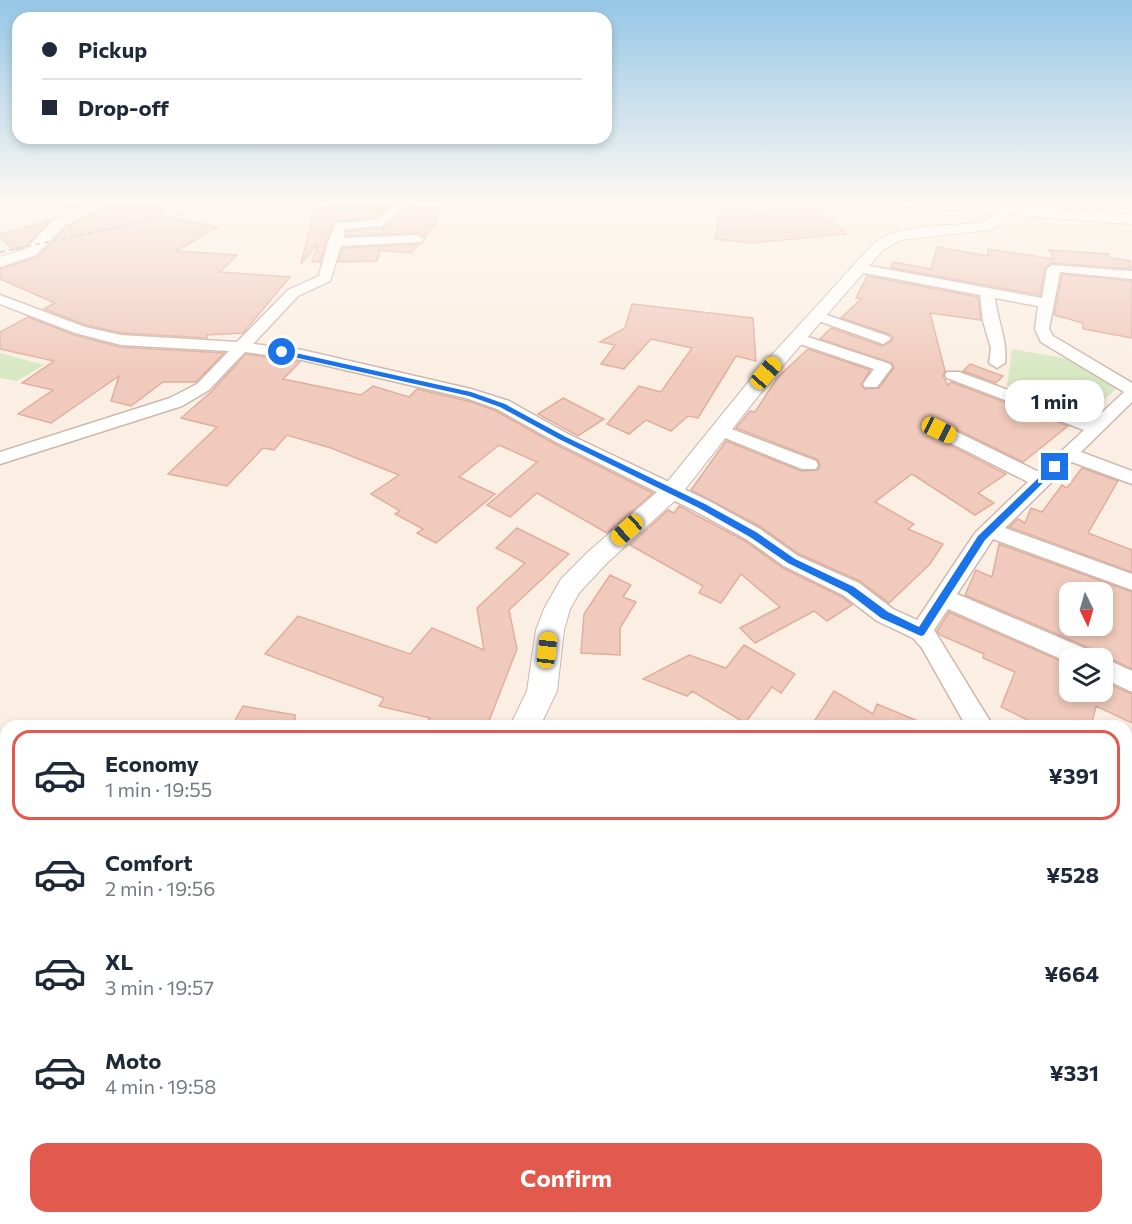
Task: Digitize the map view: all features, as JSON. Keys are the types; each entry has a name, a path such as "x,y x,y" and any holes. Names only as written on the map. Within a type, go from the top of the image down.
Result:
{"street":[{"path":"0,458 176,402 203,387 293,293 325,278 330,258"},
{"path":"528,720 542,691 550,630 557,609 570,586 598,557 672,491 796,338 869,258"},
{"path":"859,268 1046,303"},
{"path":"921,632 982,538 1132,391 1046,339 1042,329 1054,269 1132,275"},
{"path":"987,293 990,321 999,348 997,363"},
{"path":"0,299 80,330 121,340 241,347 302,355 471,394 503,405 562,438 672,491 753,534 791,561 851,589 885,615 921,632 930,641 976,720"},
{"path":"818,316 883,339"},
{"path":"796,338 884,367 871,384"},
{"path":"953,375 1096,428"},
{"path":"721,430 809,465"},
{"path":"939,430 1041,481"},
{"path":"1069,454 1132,478"},
{"path":"990,530 1132,582"},
{"path":"943,597 1060,648"},
{"path":"1113,672 1132,682"}],"green space":[{"path":"1012,349 1069,359 1117,388 1085,417 1007,386"},
{"path":"0,353 44,365 17,381 0,378"}],"building":[{"path":"34,258 234,258 220,272 290,277 243,333 207,335 207,338 121,333 86,325 44,309 55,303 0,279 0,269"},
{"path":"313,258 321,258 320,262 312,262"},
{"path":"339,258 378,258 377,261 338,262"},
{"path":"934,258 1113,258 1130,261 1131,269 1052,263 1045,269 1040,295 891,268 893,262 931,269"},
{"path":"1062,274 1132,281 1132,338 1083,329 1083,323 1054,315"},
{"path":"867,276 978,297 981,320 930,313 945,371 943,376 948,385 951,382 1068,426 1023,462 946,424 931,425 928,430 932,436 1006,474 978,493 994,503 975,515 912,474 875,502 914,524 908,529 943,544 930,564 889,603 860,581 799,554 761,527 691,490 726,441 801,471 818,470 820,464 817,459 736,428 750,411 755,412 778,377 808,349 870,370 861,385 865,389 879,388 894,368 892,363 820,339 831,328 882,346 892,341 893,337 889,334 841,318 861,299 856,298"},
{"path":"632,304 753,318 756,361 736,356 698,418 688,416 671,431 646,420 629,434 607,424 639,386 661,392 692,348 651,339 624,369 601,364 615,345 600,342 625,328"},
{"path":"28,317 74,335 120,347 224,353 196,382 163,382 131,406 111,401 119,376 51,423 18,414 53,390 22,383 54,361 0,349 0,332"},
{"path":"246,354 300,362 283,379 361,395 373,386 409,397 417,389 472,402 496,411 555,444 653,493 607,533 537,493 510,517 487,505 537,462 499,445 459,477 495,494 436,543 417,533 423,529 395,514 400,511 371,494 399,475 331,448 287,435 274,450 263,448 227,486 168,474 217,427 181,418 211,392"},
{"path":"970,364 1003,376 996,383 963,371"},
{"path":"563,398 604,419 578,436 538,414"},
{"path":"1082,468 1118,481 1088,533 1132,550 1132,572 1009,527 1018,519 1025,523 1031,508 1042,512 1062,485 1067,488"},
{"path":"679,506 745,541 783,568 842,597 852,605 827,621 814,611 755,643 740,628 780,607 741,574 721,603 699,593 703,586 630,545 668,510 674,513"},
{"path":"517,528 569,554 509,610 517,649 489,720 428,720 430,718 379,706 384,698 265,654 298,616 410,654 432,628 484,650 477,608 525,563 496,548"},
{"path":"999,544 1104,582 1059,582 1059,635 965,595 976,570 992,577"},
{"path":"610,575 631,585 623,597 636,602 620,628 620,655 581,653 584,614"},
{"path":"1113,585 1132,592 1132,669 1113,660 1113,648 1090,648 1061,636 1113,636"},
{"path":"949,612 1059,660 1059,702 1113,702 1113,686 1132,694 1132,720 1126,720 1096,706 1092,720 1028,720 1001,707 1015,672 983,658 984,654 940,635 937,631"},
{"path":"744,645 795,674 781,693 772,687 747,720 740,720 692,691 687,696 643,679 689,655 726,668"},
{"path":"834,691 873,714 877,704 916,720 815,720"},
{"path":"243,706 295,715 295,720 235,720"}],"route":[{"path":"282,352 471,394 503,405 562,438 702,506 753,534 791,561 851,589 885,615 921,632 982,538 1055,467"}]}
